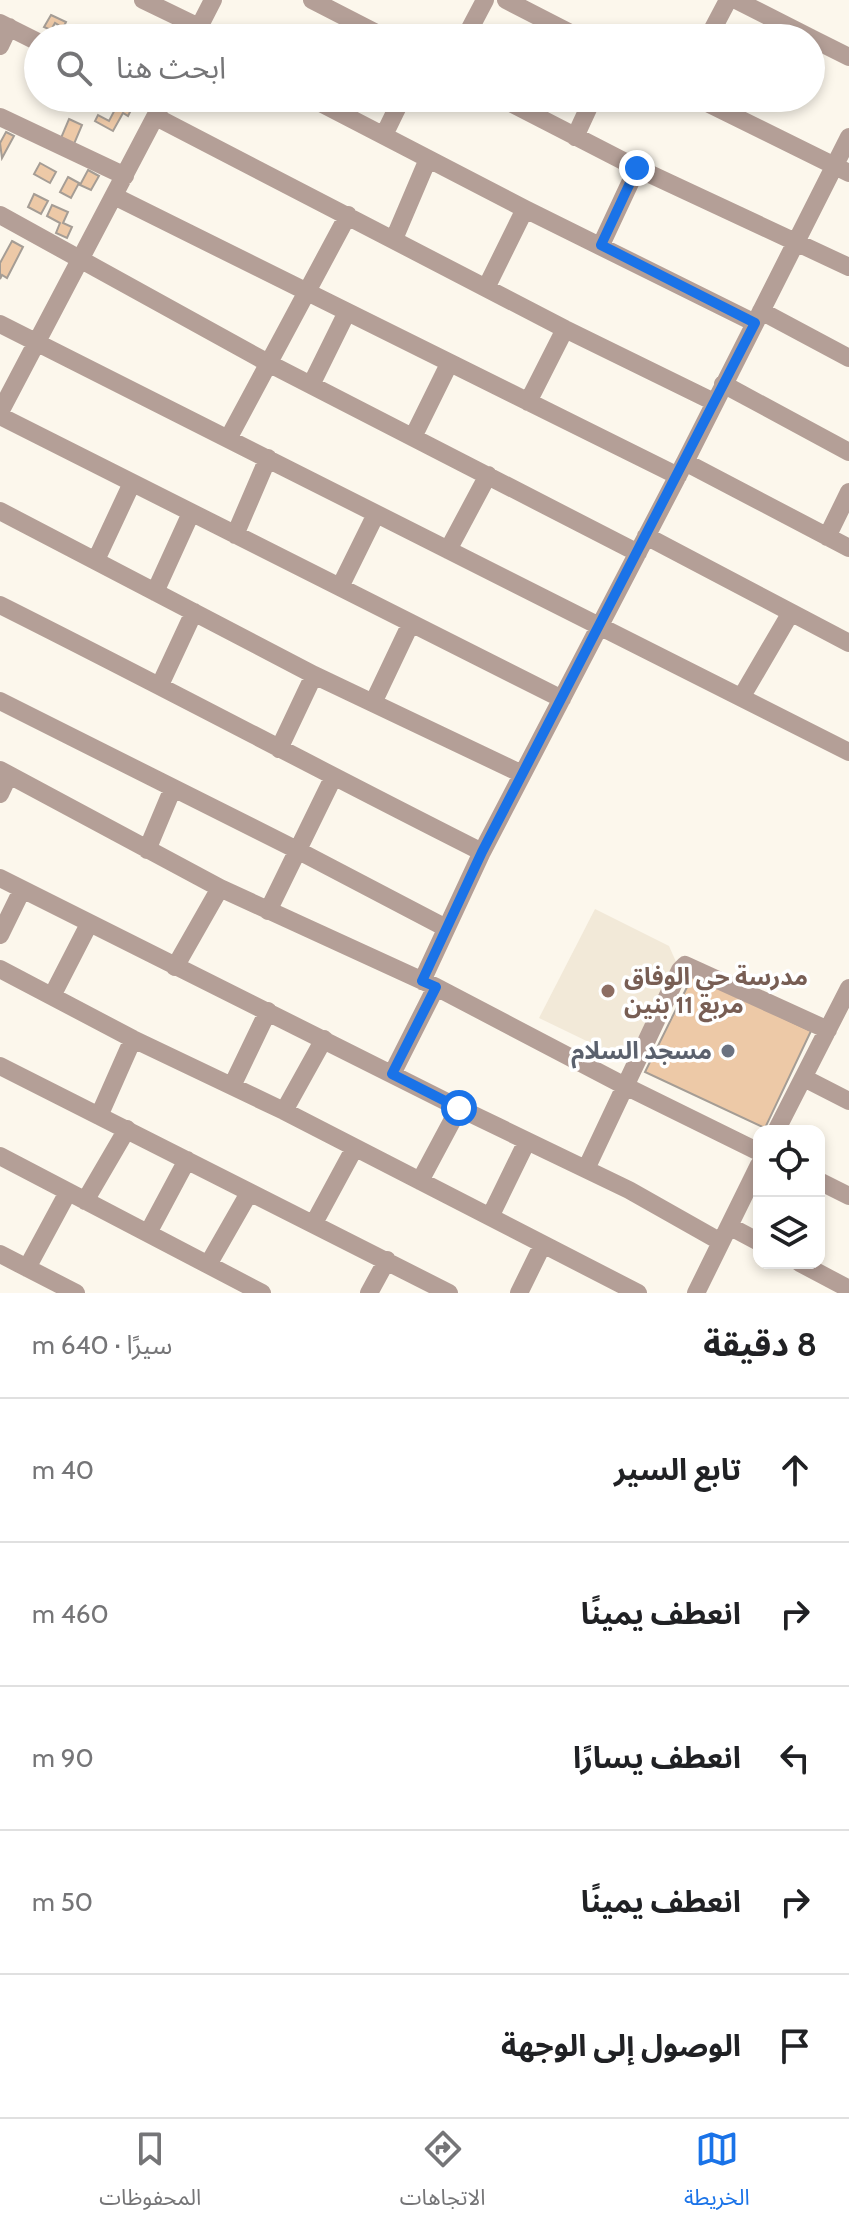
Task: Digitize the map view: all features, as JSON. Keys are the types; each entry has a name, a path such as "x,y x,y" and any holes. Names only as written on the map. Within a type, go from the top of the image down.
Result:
{"street":[{"path":"143,0 179,24"},
{"path":"201,24 213,0"},
{"path":"312,0 359,24"},
{"path":"472,24 485,0"},
{"path":"506,0 553,24"},
{"path":"715,24 728,0"},
{"path":"736,0 783,24"},
{"path":"0,46 4,25 24,35"},
{"path":"825,45 849,57"},
{"path":"154,112 83,259 37,343 6,390 0,414 562,699"},
{"path":"172,112 348,215 565,329 714,402"},
{"path":"339,112 525,209 849,358"},
{"path":"384,135 395,112"},
{"path":"528,112 637,168 849,267"},
{"path":"575,137 587,112"},
{"path":"726,112 842,169"},
{"path":"0,117 125,176"},
{"path":"392,1074 429,984 446,928 482,852 797,242 842,169 849,137"},
{"path":"394,239 428,159"},
{"path":"601,245 637,168"},
{"path":"114,196 528,402 682,469 849,548"},
{"path":"487,286 525,209"},
{"path":"0,215 270,364 488,475 849,643"},
{"path":"228,439 348,215"},
{"path":"311,385 347,312"},
{"path":"0,324 849,752"},
{"path":"528,402 565,329"},
{"path":"413,437 449,364"},
{"path":"723,384 849,452"},
{"path":"235,535 268,458"},
{"path":"448,550 488,475"},
{"path":"96,560 132,483"},
{"path":"827,537 849,492"},
{"path":"0,511 314,675 522,774"},
{"path":"155,592 191,513"},
{"path":"340,587 376,514"},
{"path":"0,605 482,852"},
{"path":"160,685 194,612"},
{"path":"742,696 790,614"},
{"path":"373,703 411,623"},
{"path":"279,749 314,675"},
{"path":"0,701 446,928"},
{"path":"0,794 4,773 220,888 429,984 753,1149"},
{"path":"268,911 333,778"},
{"path":"147,850 173,788"},
{"path":"0,878 527,1141 725,1234 753,1241"},
{"path":"175,967 220,888"},
{"path":"0,935 22,890"},
{"path":"52,996 89,924"},
{"path":"586,1169 623,1085 685,965 828,1030"},
{"path":"0,969 638,1293"},
{"path":"779,1125 846,1000"},
{"path":"232,1086 268,1011"},
{"path":"99,1116 133,1039"},
{"path":"284,1111 324,1039"},
{"path":"2,1072 127,1129 449,1293"},
{"path":"804,1078 849,1101"},
{"path":"420,1181 459,1108"},
{"path":"27,1268 127,1129"},
{"path":"490,1217 527,1141"},
{"path":"314,1223 354,1149"},
{"path":"0,1156 262,1293"},
{"path":"148,1233 187,1160"},
{"path":"696,1293 753,1177"},
{"path":"825,1184 849,1196"},
{"path":"209,1263 249,1193"},
{"path":"519,1293 543,1244"},
{"path":"0,1254 76,1293"},
{"path":"369,1293 387,1260"},
{"path":"811,1269 849,1289"}],"shaded area":[{"name":"مدرسة حي الوفاق مربع 11 بنين","path":"595,909 669,946 677,964 626,1060 539,1018"}],"building":[{"path":"51,15 66,22 65,24 46,24"},
{"path":"114,112 130,112 128,116 123,113 113,131 95,121 98,115 109,121"},
{"path":"69,119 82,125 74,144 61,138"},
{"path":"6,132 14,136 2,158 0,143"},
{"path":"40,163 56,172 50,183 34,174"},
{"path":"88,170 99,176 91,190 80,185"},
{"path":"68,177 79,183 71,198 60,192"},
{"path":"34,194 48,201 41,214 28,207"},
{"path":"52,205 68,212 63,223 72,227 67,238 56,233 60,223 47,216"},
{"path":"12,241 23,247 7,278 2,275 0,279 0,263"},
{"name":"مسجد السلام","path":"693,975 811,1031 766,1125 759,1125 645,1072"}],"place":[{"name":"مدرسة حي الوفاق مربع 11 بنين","path":"608,991"},
{"name":"مسجد السلام","path":"728,1051"}],"route":[{"path":"459,1108 392,1074 436,987 422,981 482,852 755,323 601,245 637,168"}]}
